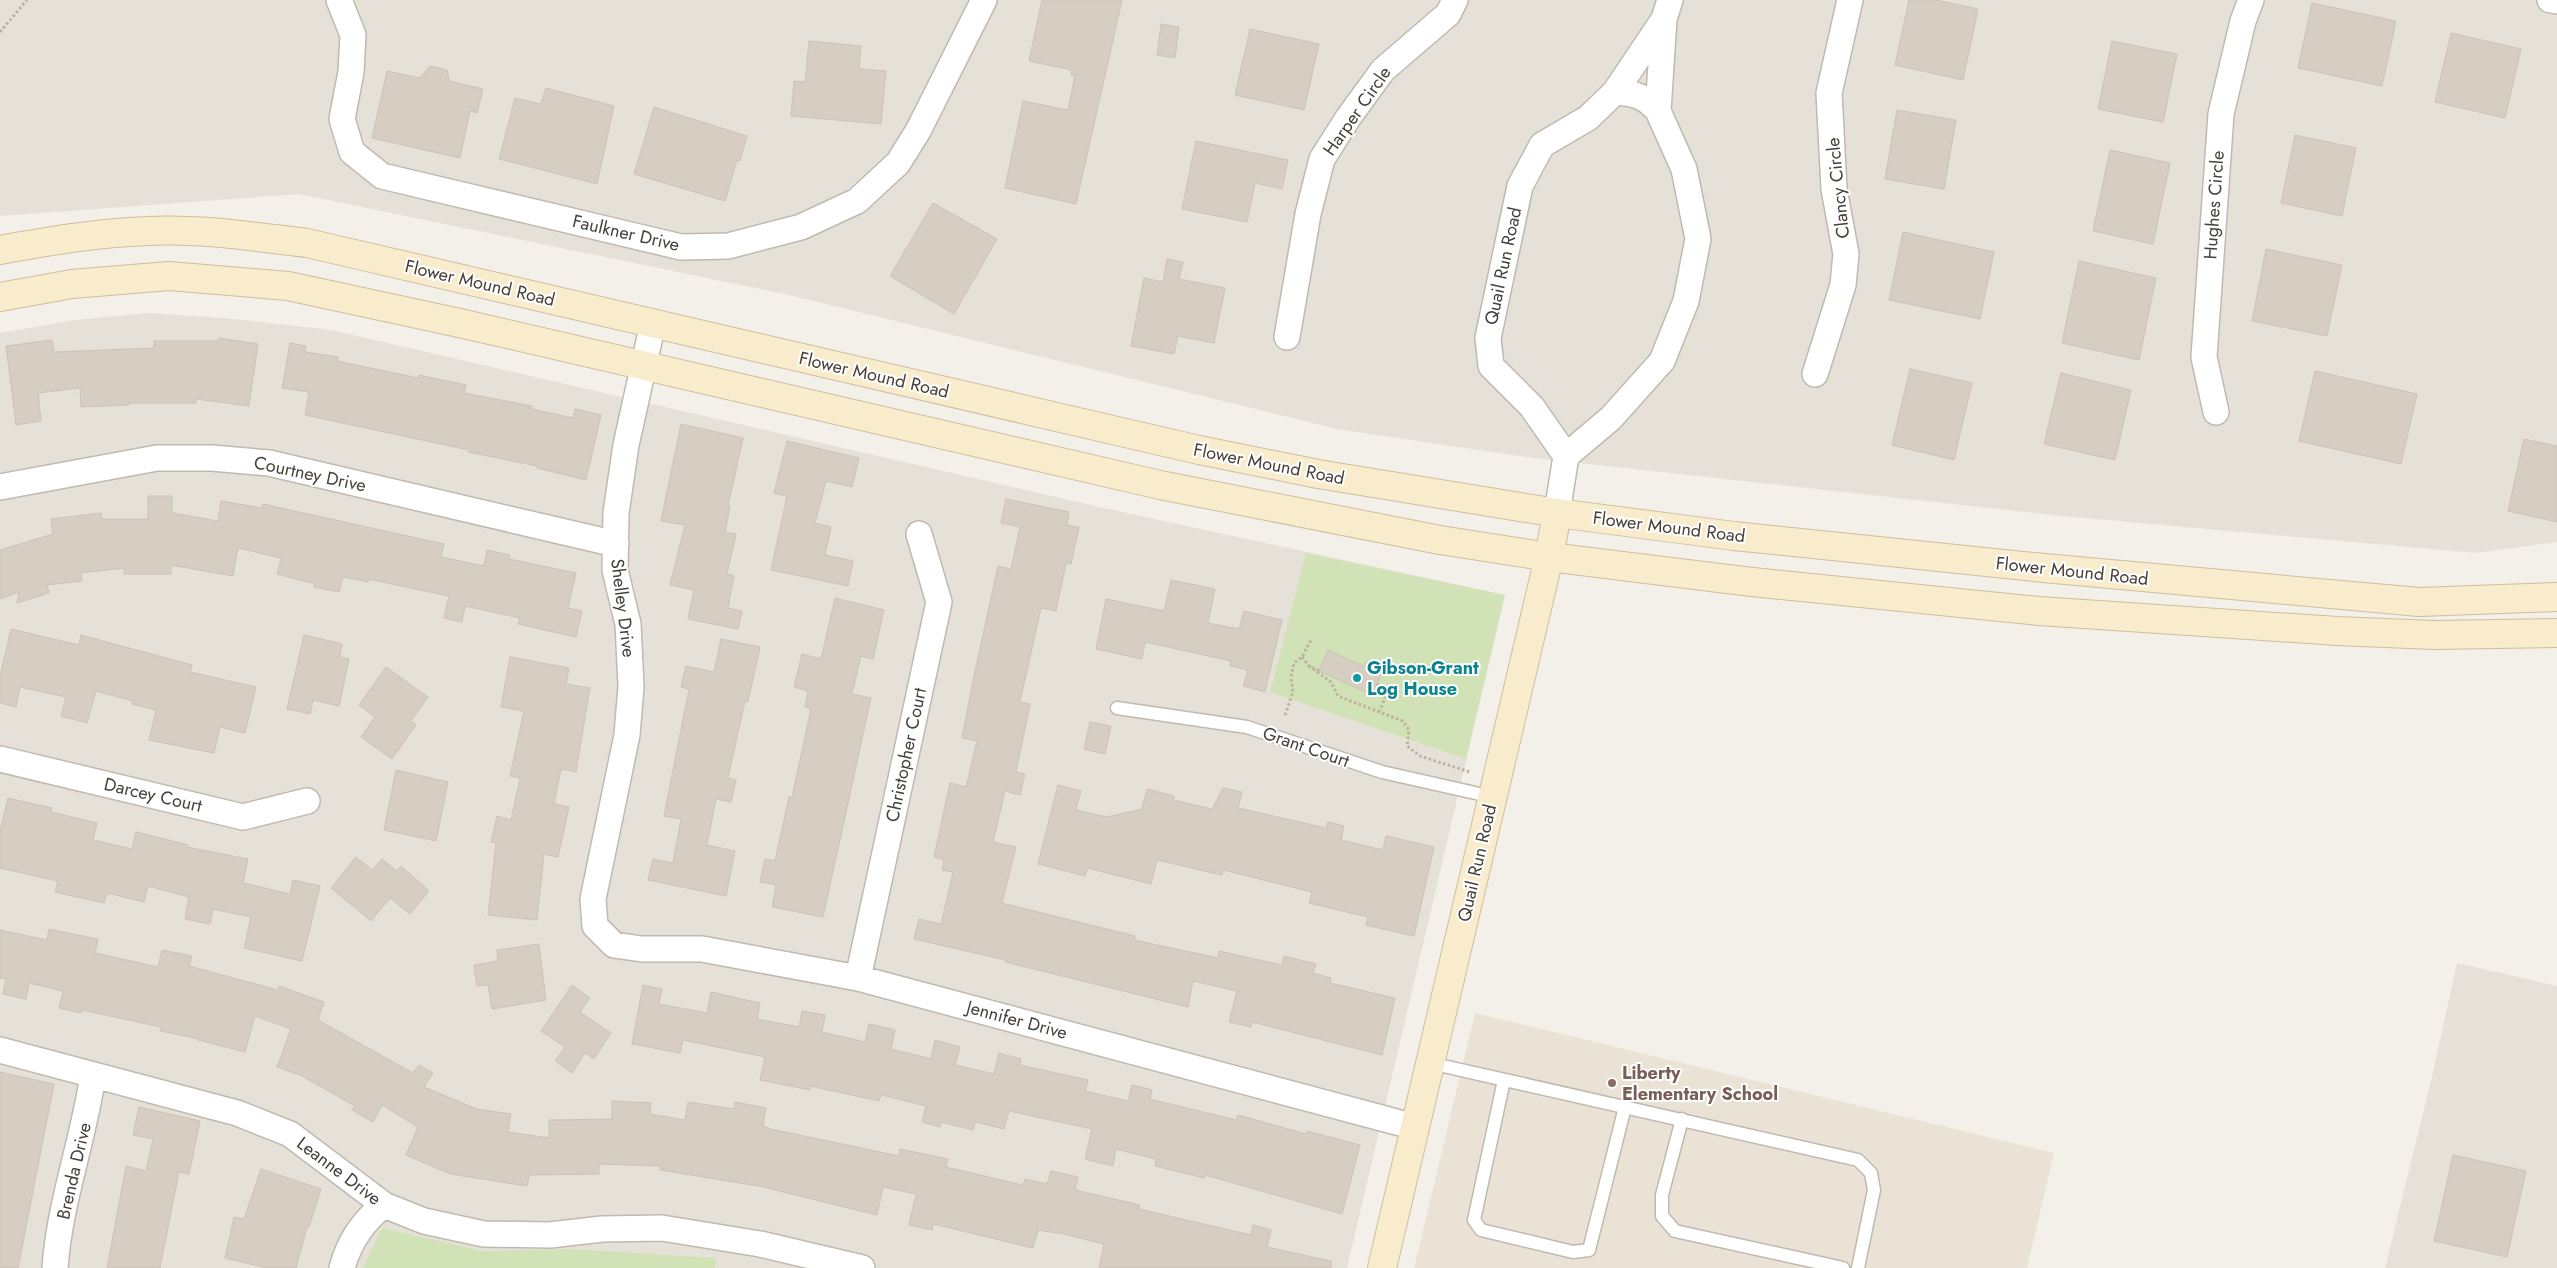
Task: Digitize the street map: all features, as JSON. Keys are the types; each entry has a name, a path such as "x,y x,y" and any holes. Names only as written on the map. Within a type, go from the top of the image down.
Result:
{"main road":[{"name":"Flower Mound Road","path":"0,250 70,237 149,230 243,235 307,243 1198,450 1318,474 1557,513 1734,536 2273,591 2419,602 2557,597"},
{"path":"0,297 72,284 168,276 288,286 464,324 1160,485 1430,538 1549,557 1752,582 2039,611 2337,631 2434,635 2557,633"},
{"name":"Quail Run Road","path":"1382,1268 1549,557 1557,513"}],"street":[{"name":"Faulkner Drive","path":"339,0 353,35 351,72 342,119 352,152 382,176 681,247 728,246 801,227 857,201 898,163 918,131 984,0"},
{"name":"Harper Circle","path":"1287,337 1308,214 1322,159 1348,118 1383,70 1448,14 1455,0"},
{"name":"Clancy Circle","path":"1815,374 1843,285 1846,254 1834,189 1829,93 1850,0"},
{"name":"Hughes Circle","path":"2216,412 2204,356 2221,114 2243,21 2251,0"},
{"path":"2550,0 2557,2"},
{"name":"Quail Run Road","path":"1566,456 1532,408 1491,366 1488,338 1520,186 1542,145 1588,118 1615,92 1667,9"},
{"name":"Quail Run Road","path":"1658,111 1667,9"},
{"name":"Quail Run Road","path":"1557,513 1566,456 1611,418 1662,361 1686,301 1698,239 1684,169 1658,111 1647,99 1634,93 1615,92"},
{"name":"Shelley Drive","path":"614,945 595,926 592,899 628,735 631,686 628,624 615,570 616,513 626,445 653,323"},
{"name":"Courtney Drive","path":"0,486 157,458 212,458 270,463 616,544"},
{"name":"Christopher Court","path":"858,978 939,602 919,534"},
{"name":"Darcey Court","path":"0,759 244,817 307,801"},
{"name":"Jennifer Drive","path":"614,945 642,949 702,949 858,978 1415,1127"},
{"name":"Leanne Drive","path":"0,1050 237,1113 290,1134 384,1205 424,1221 484,1234 550,1235 602,1229 662,1228 760,1244 862,1268"},
{"name":"Brenda Drive","path":"55,1268 68,1191 87,1114 93,1075"},
{"path":"342,1268 345,1255 366,1219 384,1205"}],"lane":[{"name":"Grant Court","path":"1117,708 1247,727 1382,772 1493,797"},
{"path":"1430,1063 1858,1160 1871,1173 1874,1190 1858,1268"},
{"path":"1504,1080 1474,1220 1481,1230 1573,1252 1589,1250 1625,1107"},
{"path":"1682,1119 1662,1195 1662,1216 1675,1231 1843,1268"}],"path":[{"path":"0,32 27,0"},
{"path":"1285,715 1293,692 1291,677 1294,663 1302,657 1312,640"},
{"path":"1302,657 1309,666 1331,682 1338,696 1352,703 1380,711 1388,717 1403,721 1410,730 1407,746 1420,756 1470,772"},
{"path":"1309,666 1319,671"},
{"path":"1377,684 1384,690 1385,697 1380,711"}],"shaded area":[{"path":"0,0 2557,0 2557,542 2476,553 2062,516 1533,458 1337,429 785,294 299,194 0,216"},
{"path":"149,313 224,318 331,330 1104,508 1505,595 1347,1268 0,1268 0,333 75,320"},
{"path":"2457,963 2557,986 2557,1268 2385,1268 2431,1081"},
{"name":"Liberty Elementary School","path":"1475,1013 2054,1153 2027,1268 1414,1268"}],"green space":[{"path":"1306,553 1505,595 1466,759 1270,692"},
{"path":"382,1228 482,1251 573,1249 716,1258 715,1268 363,1268"}],"building":[{"path":"1042,0 1122,0 1076,204 1005,188 1023,101 1068,110 1075,76 1071,75 1072,70 1029,61"},
{"path":"1909,0 1936,0 1978,9 1963,80 1895,65"},
{"path":"2312,3 2396,21 2382,86 2298,68"},
{"path":"1161,24 1179,27 1175,58 1157,55"},
{"path":"1250,29 1319,44 1304,110 1235,95"},
{"path":"2451,33 2521,49 2505,118 2435,102"},
{"path":"809,41 861,46 859,69 886,71 881,124 791,116 794,81 805,82"},
{"path":"2112,41 2177,54 2163,122 2098,109"},
{"path":"430,66 447,70 449,81 483,89 477,113 470,111 460,158 372,138 387,71 420,78"},
{"path":"546,88 614,106 597,184 499,159 515,98 541,104"},
{"path":"654,107 747,136 740,161 737,160 725,201 634,174"},
{"path":"1897,110 1956,120 1944,189 1885,179"},
{"path":"2295,135 2356,148 2342,216 2281,203"},
{"path":"1196,141 1288,160 1282,189 1255,183 1247,222 1182,209"},
{"path":"2110,150 2170,163 2153,244 2093,231"},
{"path":"933,203 997,239 954,314 890,276"},
{"path":"1903,232 1994,252 1980,319 1889,300"},
{"path":"2266,249 2342,265 2327,336 2252,321"},
{"path":"1167,259 1183,262 1179,279 1225,288 1214,343 1178,336 1174,354 1131,346 1144,278 1163,282"},
{"path":"2079,261 2156,278 2139,360 2062,343"},
{"path":"219,338 258,344 249,406 196,399 196,403 129,403 129,405 81,407 80,388 38,393 41,421 16,425 6,346 52,340 54,352 154,348 154,341 218,341"},
{"path":"290,343 306,346 305,352 338,357 337,361 418,378 419,375 466,385 464,393 532,406 532,409 573,418 575,409 601,415 586,480 537,468 537,466 468,452 469,450 305,415 309,392 282,388"},
{"path":"1910,369 1972,383 1954,460 1892,445"},
{"path":"2315,371 2417,394 2401,464 2299,441"},
{"path":"2061,373 2131,390 2115,460 2044,444"},
{"path":"681,424 743,438 728,506 730,507 725,532 736,534 727,574 734,576 728,608 742,611 738,629 688,619 694,590 670,585 685,525 661,521"},
{"path":"2524,439 2557,446 2557,522 2508,511"},
{"path":"787,441 859,458 852,487 826,481 815,523 831,527 825,555 853,561 848,586 771,570 787,496 774,493"},
{"path":"148,496 172,496 172,513 218,521 221,501 262,508 263,504 444,544 441,557 484,566 487,550 510,555 509,559 576,573 568,608 582,611 576,637 518,624 520,618 465,606 462,622 444,618 449,596 368,579 368,582 343,577 339,592 314,587 315,584 277,574 281,558 238,548 233,576 171,565 171,574 124,574 124,568 81,573 82,581 47,585 49,593 17,603 19,592 0,599 0,550 53,534 51,519 101,513 102,519 148,519"},
{"path":"1006,499 1069,512 1067,525 1079,527 1071,564 1066,563 1056,611 1041,608 1020,702 1030,704 1016,772 1025,774 1020,795 1005,791 993,842 1016,847 1002,903 1135,936 1134,940 1218,958 1219,951 1282,965 1284,956 1316,964 1313,973 1331,978 1330,983 1395,998 1382,1055 1252,1022 1251,1027 1229,1022 1237,991 1193,981 1188,1007 1005,962 1006,960 914,939 919,919 941,924 953,872 942,870 944,860 934,857 950,783 966,787 977,741 962,738 974,676 998,566 1011,569 1020,527 1001,523"},
{"path":"1171,580 1215,589 1208,623 1239,629 1244,611 1282,620 1265,692 1243,686 1248,670 1230,666 1231,661 1145,642 1142,659 1096,649 1106,599 1164,611"},
{"path":"835,598 884,610 873,659 861,656 852,694 871,698 823,917 772,907 776,885 760,882 765,859 775,861 789,797 792,797 811,709 805,707 808,691 794,687 802,654 821,659"},
{"path":"11,629 79,645 81,635 192,665 190,672 256,687 245,733 220,727 214,753 149,740 156,710 132,704 133,701 96,691 87,723 61,716 66,697 20,687 16,707 0,703 0,676"},
{"path":"304,635 342,644 340,657 349,659 339,706 313,700 310,714 287,709"},
{"path":"721,639 760,647 748,702 745,701 728,778 736,780 731,802 716,799 707,845 735,851 726,896 648,880 653,859 673,863 681,819 664,816 689,689 681,687 686,666 714,672"},
{"name":"Gibson-Grant Log House","path":"1328,650 1363,666 1368,661 1384,668 1372,695 1319,671"},
{"path":"510,657 569,668 566,684 590,688 576,772 561,769 554,804 569,807 558,857 544,854 537,920 488,915 496,843 491,842 497,816 511,820 520,778 510,776 524,711 501,707"},
{"path":"386,667 428,697 411,721 416,725 392,759 361,737 375,717 359,705"},
{"path":"1090,722 1111,726 1105,754 1084,749"},
{"path":"396,770 448,782 436,841 384,830"},
{"path":"1058,785 1081,791 1076,810 1107,817 1142,809 1147,789 1174,796 1173,800 1212,809 1223,788 1242,792 1238,808 1326,828 1328,822 1344,826 1341,840 1383,850 1386,836 1434,847 1414,936 1366,925 1368,917 1309,903 1312,892 1223,870 1222,875 1157,860 1151,884 1087,868 1085,876 1038,864"},
{"path":"8,798 52,808 51,812 97,823 93,840 132,849 136,832 188,845 187,847 248,859 243,883 290,894 293,880 320,886 302,961 244,948 251,917 213,909 210,924 185,919 189,897 148,886 144,902 107,893 104,903 55,892 58,881 0,868 0,831"},
{"path":"356,857 372,870 382,859 397,871 401,866 429,891 410,914 390,898 371,921 331,888"},
{"path":"49,929 98,939 95,953 158,967 162,950 192,956 189,966 278,990 279,986 324,1002 318,1020 413,1073 419,1065 433,1073 424,1087 477,1109 511,1114 508,1132 549,1138 549,1120 612,1119 612,1101 651,1103 650,1114 685,1120 688,1102 734,1109 735,1102 766,1108 763,1126 771,1129 899,1156 900,1149 948,1159 946,1167 1023,1185 1025,1179 1047,1184 1051,1171 1078,1177 1075,1190 1140,1205 1139,1209 1251,1235 1253,1225 1271,1230 1267,1247 1331,1261 1331,1268 1099,1268 1104,1244 1064,1234 1038,1230 1033,1248 933,1224 932,1230 909,1225 916,1194 883,1187 877,1215 759,1186 660,1170 660,1166 599,1164 599,1174 529,1175 527,1186 450,1174 406,1155 418,1127 382,1105 373,1122 352,1110 355,1106 300,1075 277,1067 291,1029 255,1016 245,1052 199,1039 160,1031 161,1027 82,1010 81,1013 59,1008 63,991 29,983 26,999 3,994 6,979 0,978 0,930 47,940"},
{"path":"539,944 546,1000 492,1009 488,985 477,986 474,965 498,961 497,950"},
{"path":"572,985 590,998 580,1012 611,1033 594,1059 585,1053 572,1073 555,1061 565,1047 541,1031"},
{"path":"643,985 662,989 659,1004 707,1013 711,992 760,1003 757,1019 799,1027 802,1011 825,1015 822,1032 865,1042 869,1024 895,1030 891,1049 931,1059 935,1040 960,1047 955,1065 994,1074 999,1053 1021,1059 1020,1065 1088,1080 1085,1091 1128,1101 1132,1085 1152,1090 1150,1099 1236,1120 1238,1115 1306,1134 1307,1131 1360,1145 1342,1214 1205,1175 1204,1178 1155,1166 1156,1159 1116,1149 1113,1166 1085,1159 1092,1129 1009,1111 1004,1129 975,1122 973,1130 941,1122 940,1127 922,1122 926,1106 881,1095 879,1101 810,1086 810,1090 760,1080 765,1057 683,1040 680,1053 632,1044"},
{"path":"0,1072 54,1084 18,1268 0,1268"},
{"path":"139,1107 200,1121 189,1174 179,1172 160,1268 107,1268 126,1166 146,1171 153,1139 133,1135"},
{"path":"2453,1155 2526,1171 2507,1257 2434,1241"},
{"path":"261,1169 321,1189 309,1227 307,1227 296,1268 267,1268 225,1258 234,1217 244,1219"}],"place":[{"name":"Gibson-Grant Log House","path":"1357,678"},
{"name":"Liberty Elementary School","path":"1612,1083"}]}
